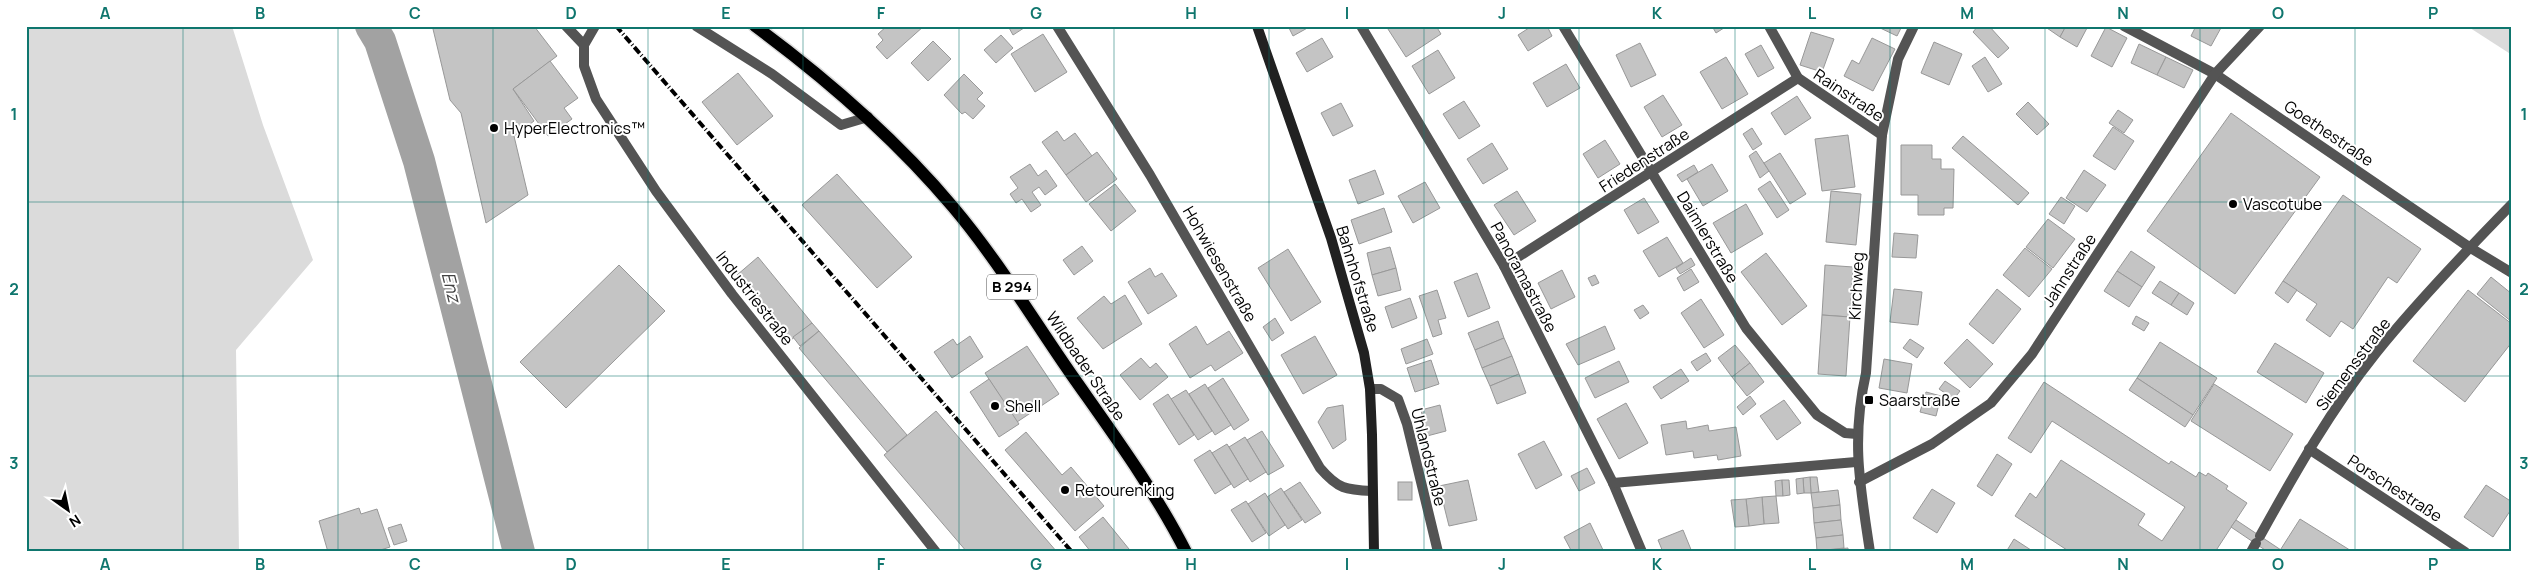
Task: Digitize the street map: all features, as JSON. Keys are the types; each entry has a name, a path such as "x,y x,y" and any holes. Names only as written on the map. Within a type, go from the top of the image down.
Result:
{"main road":[{"name":"Wildbader Straße","path":"755,26 816,72 868,116 943,195 1004,275 1138,472 1186,552"},
{"name":"Bahnhofstraße","path":"1256,26 1331,238 1364,353 1370,389 1374,552"}],"street":[{"path":"566,26 584,45 595,26"},
{"path":"696,26 772,74 841,125 868,116"},
{"name":"Hohwiesenstraße","path":"1057,26 1160,191 1320,468 1333,483 1348,490 1372,491"},
{"name":"Panoramastraße","path":"1361,26 1504,266 1613,483 1642,552"},
{"name":"Daimlerstraße","path":"1563,26 1746,328 1817,415 1846,434 1857,434"},
{"name":"Rainstraße","path":"1769,26 1798,78 1882,136"},
{"name":"Kirchweg","path":"1870,552 1856,462 1857,434 1860,400 1866,373 1882,136 1898,59 1914,26"},
{"name":"Goethestraße","path":"2124,26 2215,74 2469,247 2512,273"},
{"name":"Jahnstraße","path":"1859,482 1932,444 1991,403 2032,354 2215,74 2260,26"},
{"name":"Industriestraße","path":"584,45 584,66 596,99 656,191 732,294 936,552"},
{"name":"Friedenstraße","path":"1504,266 1798,78"},
{"name":"Siemensstraße","path":"2255,544 2309,449 2375,354 2469,247 2512,204"},
{"name":"Uhlandstraße","path":"1370,389 1381,389 1398,399 1407,424 1438,552"},
{"name":"Porschestraße","path":"2309,449 2465,552"},
{"path":"1613,483 1856,462"}],"shaded area":[{"path":"26,26 232,26 263,125 313,260 236,350 239,552 26,552"},
{"path":"2467,26 2512,26 2512,55"}],"building":[{"name":"HyperElectronics™","path":"437,26 534,26 557,56 513,89 534,121 514,136 528,195 486,223 461,113 450,100 433,29"},
{"path":"887,26 924,26 887,59 876,47 883,40 878,34"},
{"path":"1008,26 1027,26 1013,35"},
{"path":"1288,26 1311,26 1293,36"},
{"path":"1386,26 1436,26 1441,34 1406,57"},
{"path":"1532,26 1547,26 1552,36 1528,51 1518,35"},
{"path":"1712,26 1727,26 1716,33"},
{"path":"1876,26 1902,26 1897,36"},
{"path":"1978,26 1989,26 2009,48 1998,58 1973,32"},
{"path":"2044,26 2066,26 2060,37"},
{"path":"2066,26 2087,28 2077,47 2060,37"},
{"path":"2196,26 2222,26 2211,46 2191,36"},
{"path":"2106,27 2127,38 2112,67 2091,56"},
{"path":"1811,32 1834,39 1822,72 1800,65"},
{"path":"1043,34 1067,72 1035,92 1011,54"},
{"path":"1001,35 1013,48 996,63 984,50"},
{"path":"1322,38 1333,57 1307,72 1296,53"},
{"path":"1872,38 1895,49 1873,91 1844,76 1852,60 1859,64"},
{"path":"933,41 951,59 928,81 911,63"},
{"path":"1934,42 1962,54 1949,85 1921,73"},
{"path":"1640,43 1656,75 1631,87 1616,55"},
{"path":"2139,44 2166,57 2157,75 2131,63"},
{"path":"1761,45 1774,68 1758,77 1745,54"},
{"path":"1438,50 1455,78 1429,94 1412,66"},
{"path":"1726,57 1748,94 1722,109 1700,72"},
{"path":"1985,57 2002,84 1988,92 1972,66"},
{"path":"2166,57 2193,70 2184,88 2157,75"},
{"path":"550,61 578,98 564,108 572,119 548,136 513,89"},
{"path":"1566,64 1580,88 1547,107 1533,83"},
{"path":"738,73 773,116 737,145 702,102"},
{"path":"964,74 983,93 977,99 985,106 973,119 965,112 962,114 944,95"},
{"path":"1663,95 1682,125 1662,137 1644,107"},
{"path":"1797,96 1811,118 1785,135 1771,113"},
{"path":"1464,101 1480,126 1459,139 1443,114"},
{"path":"2028,102 2049,124 2037,135 2016,114"},
{"path":"1341,103 1353,126 1333,136 1321,113"},
{"path":"2118,110 2133,120 2124,133 2109,123"},
{"name":"Vascotube","path":"2231,113 2320,177 2235,294 2147,231"},
{"path":"2113,127 2134,141 2115,170 2093,156"},
{"path":"1752,128 1762,144 1753,150 1743,134"},
{"path":"1057,131 1064,141 1075,133 1092,156 1066,175 1042,142"},
{"path":"1848,135 1855,187 1822,191 1815,139"},
{"path":"1963,136 2029,193 2018,205 1952,148"},
{"path":"1605,140 1620,164 1598,178 1583,154"},
{"path":"1492,143 1508,169 1483,184 1467,159"},
{"path":"1901,145 1932,145 1932,159 1941,159 1941,169 1954,169 1953,208 1944,208 1944,215 1918,215 1918,195 1901,195"},
{"path":"1756,151 1769,171 1760,178 1749,156"},
{"path":"1097,152 1117,179 1086,202 1066,175"},
{"path":"1780,153 1806,194 1790,204 1764,163"},
{"path":"1030,164 1038,176 1046,170 1057,186 1045,195 1039,187 1032,192 1041,205 1031,212 1022,199 1016,203 1010,194 1018,188 1010,177"},
{"path":"1712,164 1728,191 1703,206 1687,179"},
{"path":"1694,165 1698,172 1682,182 1677,175"},
{"path":"1375,170 1384,194 1358,204 1349,180"},
{"path":"2084,170 2106,185 2087,212 2066,198"},
{"path":"837,174 912,257 877,288 802,205"},
{"path":"1770,181 1789,210 1777,218 1758,189"},
{"path":"1425,182 1440,208 1413,223 1398,196"},
{"path":"1115,184 1136,211 1111,231 1089,204"},
{"path":"1517,191 1536,221 1514,235 1494,205"},
{"path":"1831,191 1861,194 1856,245 1826,242"},
{"path":"2343,195 2421,249 2397,283 2388,277 2353,329 2341,321 2330,337 2306,320 2317,304 2283,281"},
{"path":"2061,197 2075,206 2064,224 2049,214"},
{"path":"1644,198 1659,222 1638,234 1624,210"},
{"path":"1746,204 1763,234 1731,253 1713,223"},
{"path":"1384,208 1392,232 1359,244 1351,220"},
{"path":"2048,219 2075,239 2053,268 2026,247"},
{"path":"1894,233 1918,235 1916,258 1892,257"},
{"path":"1667,237 1683,263 1659,277 1643,251"},
{"path":"1082,246 1093,261 1074,275 1063,260"},
{"path":"1390,247 1396,268 1372,275 1367,253"},
{"path":"2025,248 2052,269 2029,297 2003,275"},
{"path":"1288,249 1321,302 1291,321 1258,268"},
{"path":"2131,251 2155,267 2142,287 2117,271"},
{"path":"1766,253 1807,306 1782,325 1741,272"},
{"path":"758,257 812,323 791,340 737,275"},
{"path":"1691,258 1695,265 1680,274 1676,268"},
{"path":"619,265 665,311 566,408 520,362"},
{"path":"1825,265 1853,267 1850,317 1822,315"},
{"path":"1150,268 1155,277 1162,273 1177,296 1148,314 1128,282"},
{"path":"1396,268 1401,290 1378,296 1372,275"},
{"path":"1691,269 1699,282 1684,291 1677,278"},
{"path":"1562,270 1575,297 1551,309 1538,283"},
{"path":"2117,271 2142,287 2129,307 2104,291"},
{"path":"1477,273 1490,308 1468,317 1454,282"},
{"path":"1595,275 1599,283 1592,286 1588,278"},
{"path":"2491,277 2512,294 2512,322 2477,294"},
{"path":"2160,281 2179,293 2171,305 2152,293"},
{"path":"2283,281 2297,290 2288,303 2275,293"},
{"path":"1894,289 1922,292 1918,325 1890,322"},
{"path":"1997,289 2021,309 1993,344 1969,324"},
{"path":"1437,290 1446,318 1438,320 1442,334 1433,337 1419,296"},
{"path":"2468,290 2512,324 2512,342 2465,402 2413,361"},
{"path":"2179,293 2194,303 2187,315 2171,305"},
{"path":"1125,295 1142,324 1103,349 1077,318 1104,296 1111,304"},
{"path":"1410,298 1417,318 1392,328 1385,307"},
{"path":"1701,299 1724,335 1704,348 1681,313"},
{"path":"1643,305 1649,313 1640,319 1634,310"},
{"path":"1822,315 1850,317 1846,376 1818,374"},
{"path":"2136,316 2149,323 2144,331 2132,324"},
{"path":"1275,318 1284,333 1272,341 1263,327"},
{"path":"1498,321 1504,338 1475,350 1468,333"},
{"path":"812,323 819,331 800,346 793,337"},
{"path":"1196,326 1207,345 1229,331 1243,353 1215,371 1211,365 1190,378 1169,344"},
{"path":"1605,326 1615,349 1578,365 1566,344"},
{"path":"819,331 907,435 887,452 799,348"},
{"path":"970,336 983,357 952,378 934,352 953,339 957,345"},
{"path":"1315,336 1337,375 1303,394 1281,355"},
{"path":"1504,338 1512,356 1482,368 1475,350"},
{"path":"1427,339 1433,354 1406,364 1401,349"},
{"path":"1910,339 1924,348 1917,358 1903,348"},
{"path":"1967,339 1993,364 1970,388 1944,363"},
{"path":"2160,342 2217,378 2193,415 2137,378"},
{"path":"2275,343 2324,373 2306,403 2257,372"},
{"path":"1735,345 1750,363 1732,377 1718,358"},
{"path":"1027,346 1059,394 1017,422 985,373"},
{"path":"1706,353 1711,361 1697,371 1691,362"},
{"path":"1512,356 1519,374 1490,386 1482,368"},
{"path":"1141,358 1150,368 1156,363 1168,377 1140,400 1120,375"},
{"path":"1884,359 1912,364 1907,393 1879,388"},
{"path":"1431,360 1439,384 1415,392 1407,368"},
{"path":"1619,361 1629,382 1595,398 1585,378"},
{"path":"1750,363 1764,382 1747,396 1732,377"},
{"path":"1681,369 1689,381 1661,399 1653,387"},
{"path":"1519,374 1526,393 1497,404 1490,386"},
{"path":"1223,378 1249,420 1234,430 1208,388"},
{"path":"2137,378 2193,415 2185,427 2129,390"},
{"path":"989,379 1019,424 999,437 970,392"},
{"path":"1945,381 1960,391 1954,399 1939,389"},
{"path":"2044,382 2169,464 2171,461 2196,477 2199,472 2206,476 2208,473 2228,486 2226,489 2247,503 2215,552 2070,552 2015,516 2030,493 2036,498 2061,460 2145,514 2138,525 2162,541 2185,507 2052,421 2031,453 2008,438"},
{"path":"1205,384 1231,425 1215,435 1189,394"},
{"path":"2214,384 2293,434 2270,471 2191,421"},
{"path":"1186,390 1212,431 1198,440 1171,399"},
{"path":"1926,392 1941,396 1936,416 1920,412"},
{"path":"1168,394 1194,435 1179,445 1153,404"},
{"path":"1750,396 1756,404 1743,415 1737,407"},
{"path":"1784,400 1801,423 1777,440 1760,416"},
{"path":"1626,403 1648,443 1619,459 1597,419"},
{"path":"1343,405 1346,440 1333,449 1318,422 1327,408"},
{"path":"1440,405 1446,431 1427,436 1421,410"},
{"path":"936,411 1057,552 967,552 884,455"},
{"path":"1686,421 1687,429 1708,425 1709,431 1736,427 1741,456 1718,460 1717,455 1694,458 1693,451 1666,455 1661,425"},
{"path":"1262,431 1284,466 1268,475 1247,440"},
{"name":"Retourenking","path":"1026,432 1062,475 1071,467 1104,506 1075,531 1005,450"},
{"path":"1245,437 1266,472 1250,482 1229,447"},
{"path":"1544,441 1562,475 1536,489 1518,454"},
{"path":"1227,444 1248,479 1234,488 1212,453"},
{"path":"1210,450 1231,484 1215,494 1194,460"},
{"path":"1997,454 2012,464 1992,496 1977,486"},
{"path":"1587,468 1595,483 1579,491 1571,476"},
{"path":"1810,477 1817,477 1819,492 1811,493"},
{"path":"1810,477 1811,493 1804,493 1803,478"},
{"path":"1803,478 1804,493 1797,494 1796,479"},
{"path":"1468,480 1477,520 1449,526 1439,486"},
{"path":"1782,480 1783,496 1776,496 1775,481"},
{"path":"1782,480 1789,480 1790,495 1783,496"},
{"path":"1300,482 1321,513 1305,523 1284,492"},
{"path":"1398,482 1412,482 1412,500 1398,500"},
{"path":"2486,485 2512,502 2512,508 2493,537 2464,517"},
{"path":"1281,488 1302,520 1288,529 1267,497"},
{"path":"1932,489 1955,503 1937,533 1913,518"},
{"path":"1838,490 1840,505 1813,508 1811,493"},
{"path":"1265,493 1285,525 1269,536 1248,504"},
{"path":"1776,496 1779,523 1764,524 1762,497"},
{"path":"1762,497 1764,524 1749,526 1746,499"},
{"path":"1746,499 1749,526 1735,527 1731,500"},
{"path":"1246,501 1266,533 1252,542 1231,510"},
{"path":"1840,505 1841,520 1814,523 1813,508"},
{"path":"359,508 361,514 377,509 390,547 374,552 328,552 319,521"},
{"path":"1103,517 1129,549 1126,552 1091,552 1079,537"},
{"path":"2300,519 2353,552 2279,552"},
{"path":"1841,520 1843,535 1816,538 1814,523"},
{"path":"2236,520 2281,550 2279,552 2268,552 2231,527"},
{"path":"1590,523 1604,552 1572,552 1564,537"},
{"path":"401,524 407,541 394,545 388,528"},
{"path":"1683,530 1692,552 1663,552 1658,540"},
{"path":"1843,535 1844,548 1817,551 1816,538"},
{"path":"2014,539 2034,552 2006,552"},
{"path":"1848,548 1848,552 1829,552 1829,550"}],"waterway":[{"name":"Enz","path":"371,26 380,41 419,161 519,552"}],"railway":[{"path":"616,26 1072,552"}],"place":[{"name":"HyperElectronics™","path":"494,128"},
{"name":"Vascotube","path":"2233,204"},
{"name":"Saarstraße","path":"1869,400"},
{"name":"Shell","path":"995,406"},
{"name":"Retourenking","path":"1065,490"}]}
